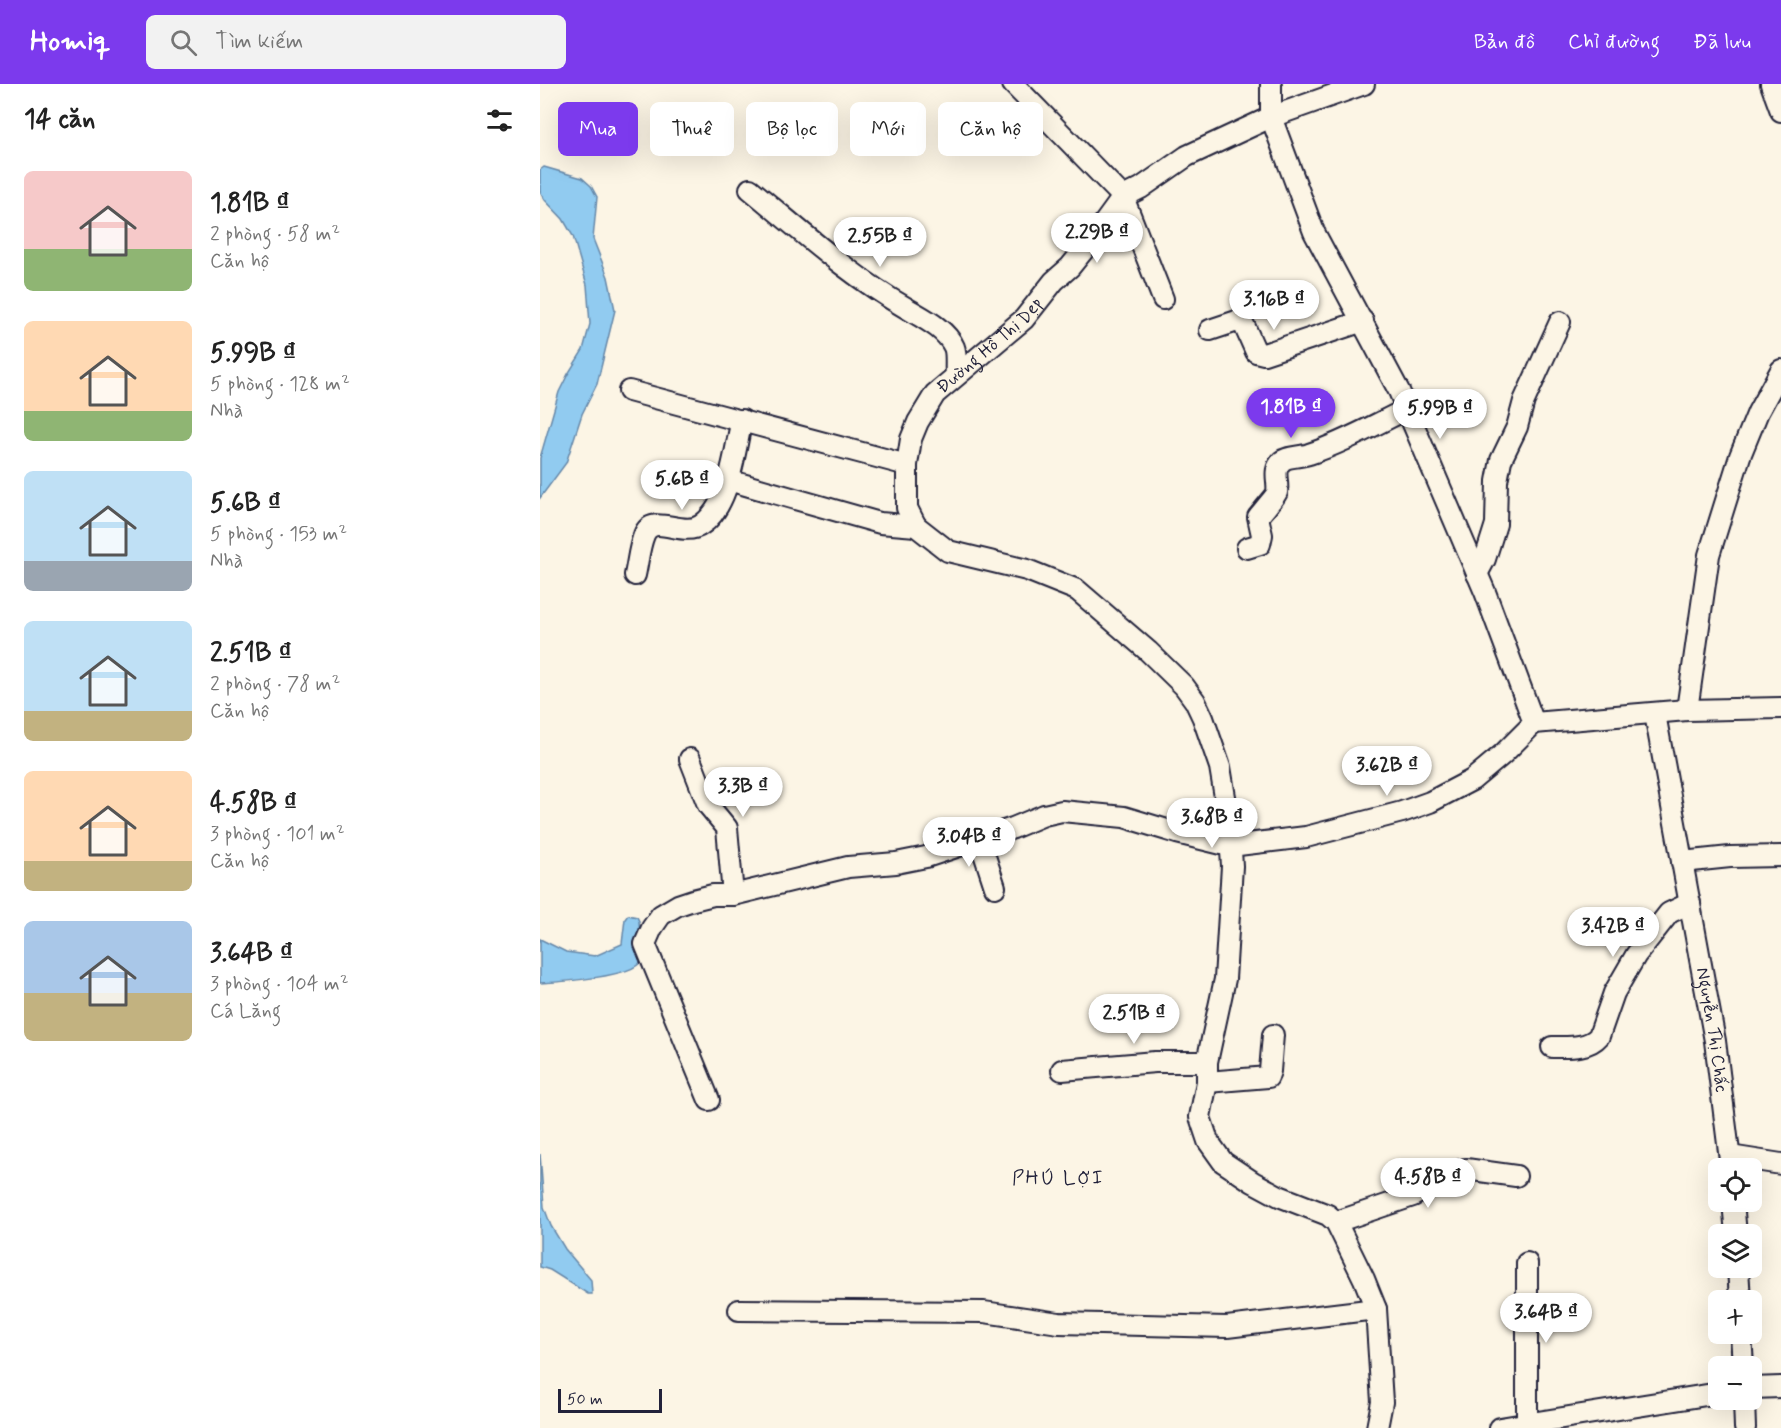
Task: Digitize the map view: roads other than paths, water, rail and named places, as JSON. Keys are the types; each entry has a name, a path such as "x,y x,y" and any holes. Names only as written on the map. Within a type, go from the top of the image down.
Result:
{"street":[{"path":"1013,84 1123,197 1163,299"},
{"path":"1270,84 1271,117 1314,232 1363,321 1407,409 1477,574 1534,723"},
{"name":"Đường Hồ Thị Dẹp","path":"916,526 907,508 907,465 911,439 918,422 935,394 1024,319 1054,281 1070,267 1091,242 1123,197 1141,188 1187,156 1271,117 1364,84"},
{"path":"1771,84 1781,111"},
{"path":"750,189 852,273 926,319 943,334 954,347 956,375"},
{"path":"1210,330 1238,321 1244,325 1256,352 1264,354 1363,321"},
{"path":"1477,574 1485,559 1496,524 1500,460 1517,427 1524,401 1560,322"},
{"path":"1687,710 1709,555 1740,456 1758,412 1781,370"},
{"path":"629,391 907,465"},
{"path":"1247,548 1260,544 1262,536 1258,517 1263,508 1276,496 1278,490 1275,476 1281,462 1287,458 1301,457 1335,446 1407,409"},
{"path":"635,575 644,534 648,528 652,525 667,525 691,530 702,525 710,517 721,501 728,480 742,420"},
{"path":"728,480 880,523 916,526 948,551 1027,570 1077,590 1148,651 1184,686 1203,718 1220,767 1229,821 1232,866 1225,980 1200,1117 1208,1141 1223,1162 1279,1196 1328,1215 1336,1222 1376,1309 1382,1402 1377,1428"},
{"path":"710,1100 645,944 661,915 678,905 713,895 733,895 848,867 896,863 926,857 1013,828 1044,815 1062,811 1124,817 1230,846 1306,837 1402,813 1430,802 1472,780 1503,754 1534,723 1687,710 1781,708"},
{"name":"Nguyễn Thị Chấc","path":"1655,714 1715,1041 1730,1158"},
{"path":"690,759 708,805 727,828 733,895"},
{"path":"979,838 995,887"},
{"path":"1682,862 1730,856 1781,856"},
{"path":"1552,1047 1582,1045 1594,1041 1599,1036 1614,993 1636,955 1669,913 1690,903"},
{"path":"1062,1070 1155,1062 1207,1072 1268,1077 1273,1035"},
{"path":"1762,1163 1781,1164"},
{"path":"1336,1222 1413,1196 1453,1172 1466,1169 1516,1176"},
{"path":"1527,1263 1527,1424"},
{"path":"739,1311 984,1312 1059,1323 1227,1327 1376,1309"},
{"path":"1762,1388 1781,1387"},
{"path":"1500,1428 1708,1395"},
{"path":"1744,1410 1745,1428"}],"water":[{"path":"544,167 582,178 591,186 597,197 593,239 608,277 615,310 597,384 582,414 566,463 540,498 540,458 559,392 583,350 590,324 587,285 573,236 563,219 545,200 540,191 540,170"},
{"path":"628,915 637,917 639,921 641,961 635,966 625,971 595,978 540,983 540,939 566,952 595,956 622,944 625,919"},
{"path":"540,1154 544,1207 551,1226 565,1249 591,1280 592,1294 588,1294 550,1270 540,1267"}],"district":[{"name":"PHÚ LỢI","path":"1058,1178"}]}
